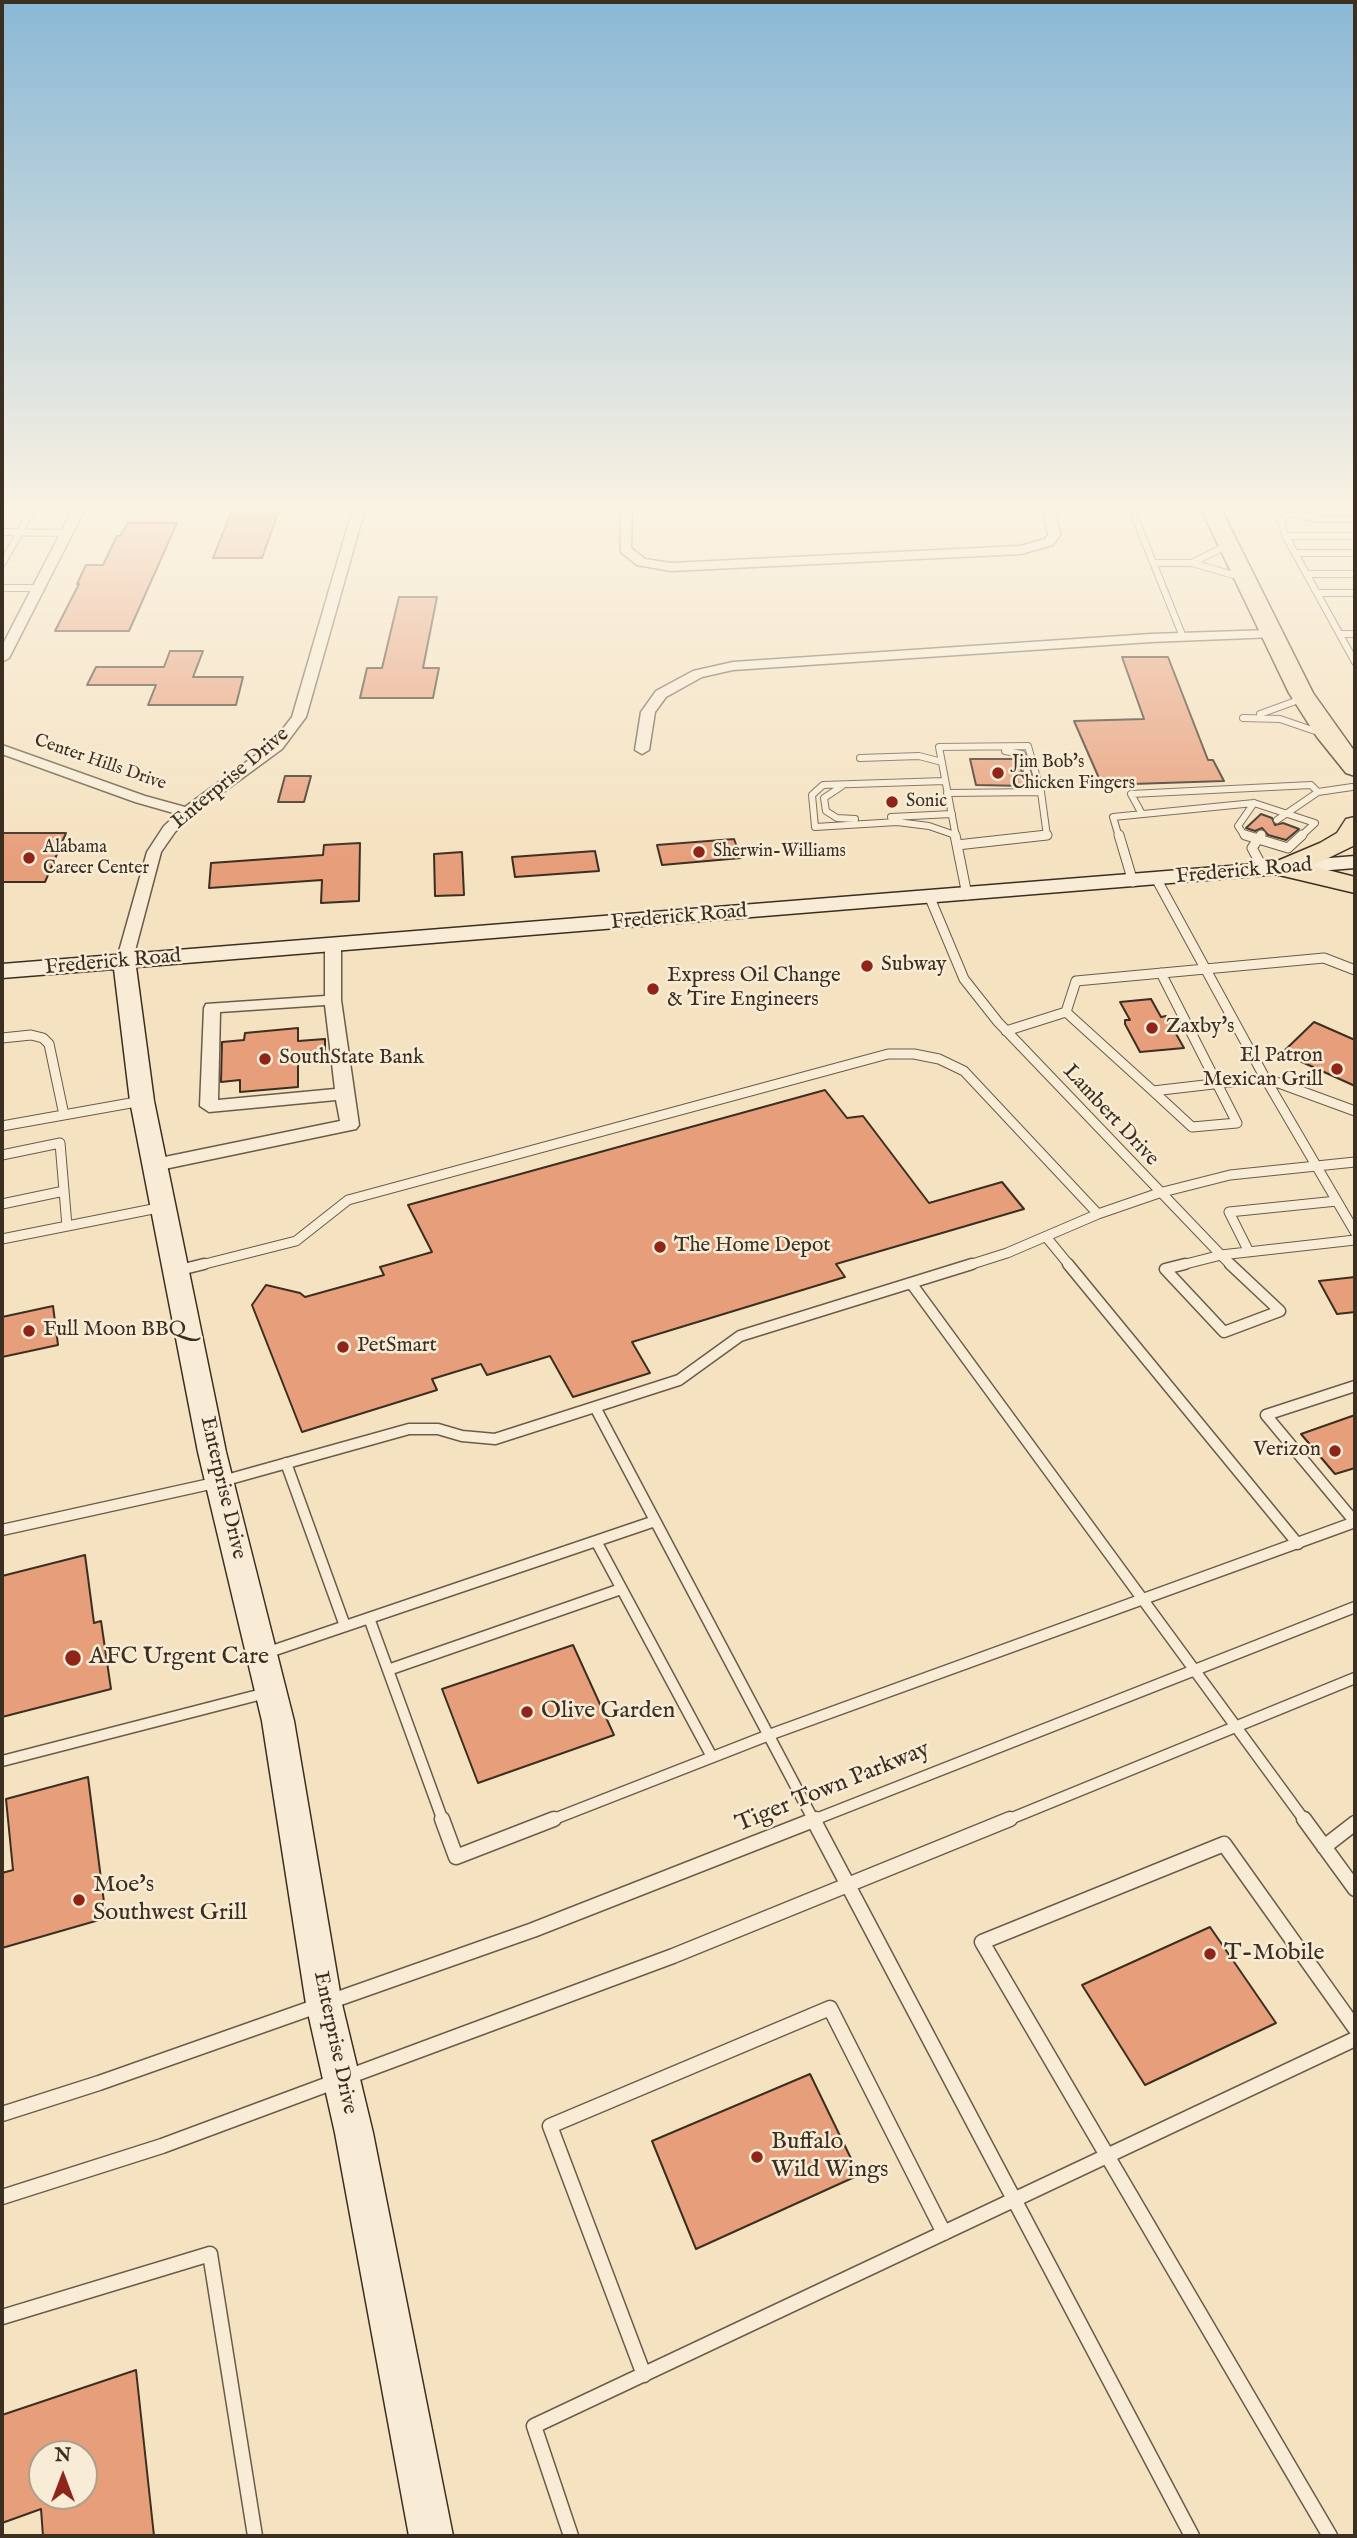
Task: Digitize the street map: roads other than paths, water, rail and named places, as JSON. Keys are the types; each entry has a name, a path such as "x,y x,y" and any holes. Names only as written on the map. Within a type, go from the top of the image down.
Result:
{"highway":[{"path":"1265,623 1304,698 1354,778"},
{"path":"1275,869 1330,849 1347,838 1355,825"},
{"path":"1275,869 1355,885"}],"main road":[{"name":"Frederick Road","path":"2,971 1133,882 1355,862"},
{"name":"Enterprise Drive","path":"124,962 142,1101"},
{"name":"Enterprise Drive","path":"324,2004 342,2080 431,2536"}],"street":[{"path":"2,659 20,623"},
{"name":"Enterprise Drive","path":"124,962 154,852 169,829 187,812 277,746 299,717 326,623"},
{"path":"642,750 648,712 661,694 698,674 733,666 1183,637 1270,634"},
{"name":"Center Hills Drive","path":"2,749 127,794 187,812"},
{"path":"155,1165 350,1125 333,1000 333,945"},
{"path":"333,1000 212,1008 209,1106 344,1094"},
{"name":"Enterprise Drive","path":"142,1101 219,1482 278,1721 324,2004"}],"lane":[{"path":"1178,623 1183,637"},
{"path":"1334,623 1355,662"},
{"path":"1340,634 1355,634"},
{"path":"1304,698 1271,712 1243,718 1280,719 1329,735"},
{"path":"957,845 1047,836 1038,782 1029,778 1022,754 1013,751 939,749 952,814 955,835 957,845 967,895"},
{"path":"860,758 919,756 942,762"},
{"path":"1277,820 1318,792 1354,778"},
{"path":"945,782 823,785 812,795 815,827 897,822 929,826 955,835"},
{"path":"846,784 824,798 827,811 837,818 952,814"},
{"path":"1142,814 1131,794 1311,785 1318,792"},
{"path":"947,793 1041,792"},
{"path":"1133,882 1114,817 1254,803 1315,823 1288,848 1259,837 1244,835 1238,826 1254,803"},
{"path":"1259,837 1252,848 1275,869"},
{"path":"1157,880 1265,1078 1355,1232"},
{"name":"Lambert Drive","path":"930,898 964,979 1006,1031 1159,1193 1230,1175 1355,1162"},
{"path":"1066,1012 1076,981 1324,958 1355,970"},
{"path":"1066,1012 1192,1127 1237,1124 1161,973"},
{"path":"1006,1031 1066,1012"},
{"path":"2,1038 31,1035 43,1038 49,1044 64,1115"},
{"path":"176,1271 296,1241 348,1200 888,1054 914,1054 939,1059 964,1071 1098,1214"},
{"path":"1153,1091 1265,1078 1355,1111"},
{"path":"2,1126 142,1101"},
{"path":"2,1155 60,1143 67,1226"},
{"path":"2,1203 64,1191"},
{"path":"2,1530 219,1482 409,1429 438,1429 462,1436 495,1439 679,1380 740,1336 1047,1238 1098,1214 1159,1193 1221,1255 1280,1311 1224,1332 1165,1269 1221,1255 1355,1240"},
{"path":"1249,1252 1229,1212 1337,1201"},
{"path":"2,1239 163,1207"},
{"path":"1047,1238 1298,1544"},
{"path":"911,1283 1193,1669 1238,1725 1355,1888"},
{"path":"369,1618 456,1857 769,1735 1355,1522 1266,1415 1355,1386"},
{"path":"595,1408 1192,2536"},
{"path":"286,1463 345,1626"},
{"path":"262,1654 655,1521"},
{"path":"596,1541 712,1757"},
{"path":"388,1670 621,1589"},
{"name":"Tiger Town Parkway","path":"2,2114 99,2083 533,1930 1355,1607"},
{"path":"2,2197 162,2146 673,1956 1355,1678"},
{"path":"2,1761 271,1692"},
{"path":"1324,1847 1355,1823"},
{"path":"1330,2536 982,1942 1224,1844 1355,2028"},
{"path":"643,2375 550,2126 830,2008 944,2233"},
{"path":"571,2536 534,2426 1355,2039"},
{"path":"2,2317 210,2254 255,2536"}],"place":[{"name":"Jim Bob's Chicken Fingers","path":"998,773"},
{"name":"Sonic","path":"892,802"},
{"name":"Sherwin-Williams","path":"699,852"},
{"name":"Alabama Career Center","path":"29,858"},
{"name":"Subway","path":"867,966"},
{"name":"Express Oil Change & Tire Engineers","path":"653,989"},
{"name":"Zaxby's","path":"1152,1028"},
{"name":"SouthState Bank","path":"265,1059"},
{"name":"El Patron Mexican Grill","path":"1337,1069"},
{"name":"The Home Depot","path":"660,1247"},
{"name":"Full Moon BBQ","path":"29,1331"},
{"name":"PetSmart","path":"343,1347"},
{"name":"Verizon","path":"1335,1451"},
{"name":"AFC Urgent Care","path":"73,1658"},
{"name":"Olive Garden","path":"527,1712"},
{"name":"Moe's Southwest Grill","path":"79,1900"},
{"name":"T-Mobile","path":"1210,1954"},
{"name":"Buffalo Wild Wings","path":"757,2157"}]}
